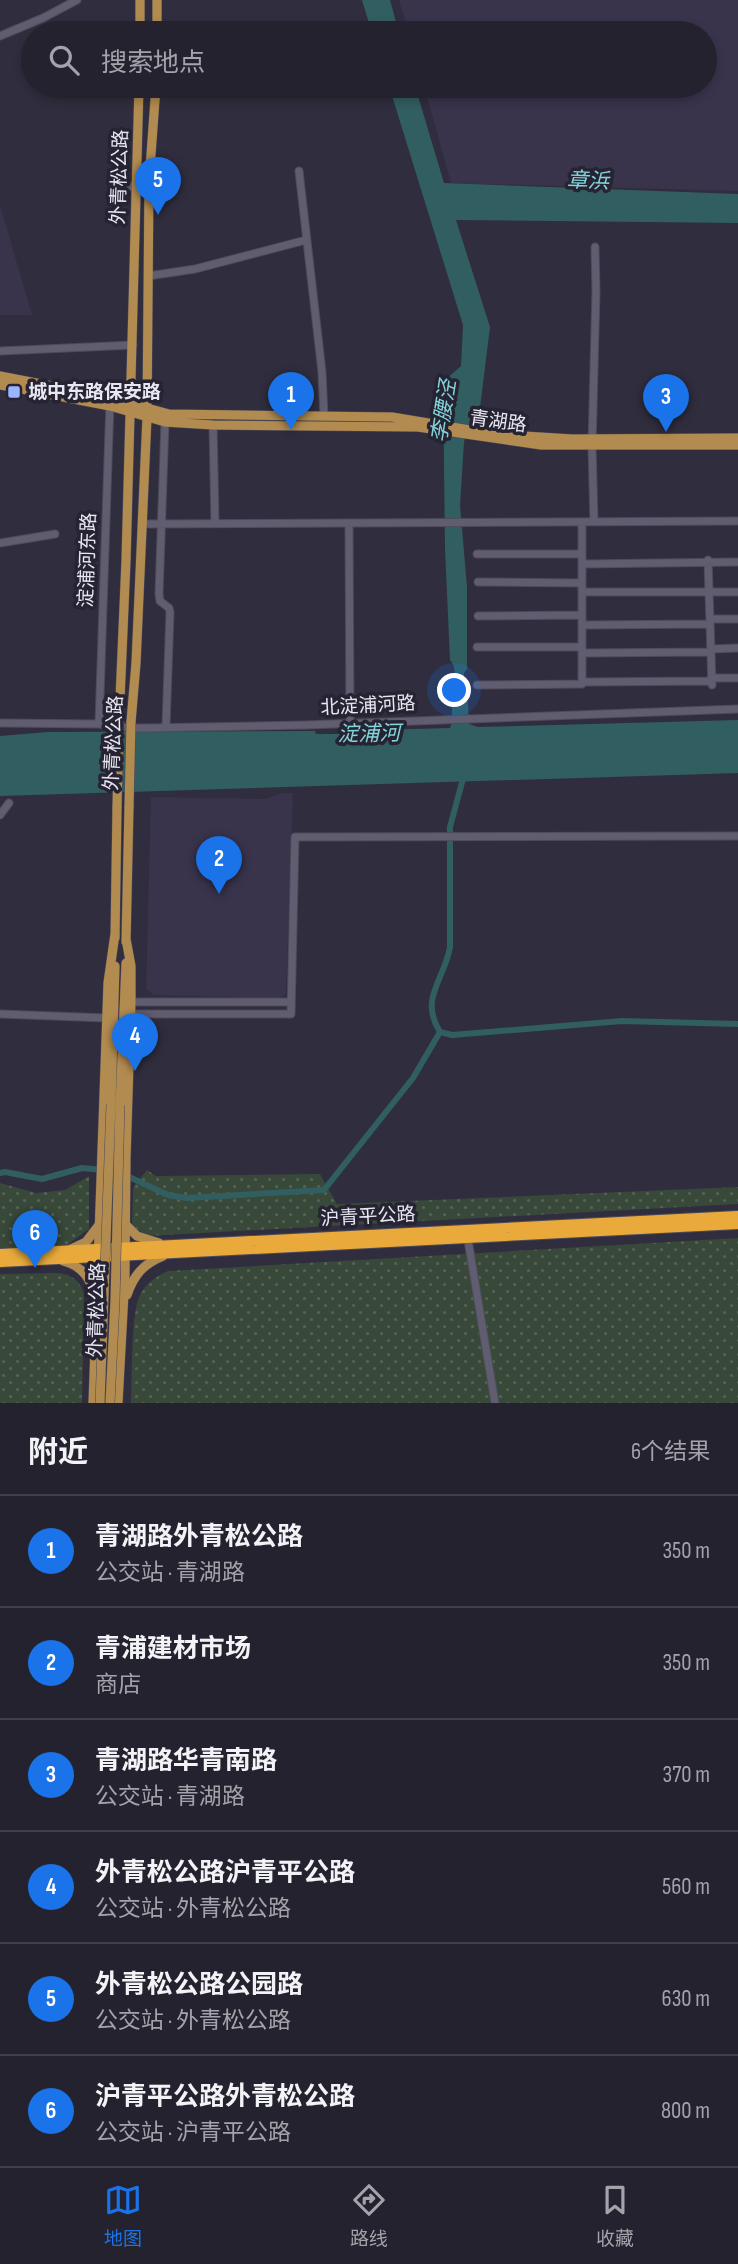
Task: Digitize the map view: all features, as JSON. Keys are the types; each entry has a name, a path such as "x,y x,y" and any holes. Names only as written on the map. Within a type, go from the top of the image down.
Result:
{"highway":[{"name":"沪青平公路","path":"125,1252 172,1254 738,1216"},
{"name":"沪青平公路","path":"0,1262 51,1260 181,1244 738,1224"},
{"name":"沪青平公路","path":"0,1254 68,1250 107,1253"}],"main road":[{"path":"140,0 140,21"},
{"path":"157,21 158,0"},
{"name":"外青松公路","path":"110,1403 117,807 139,98"},
{"name":"外青松公路","path":"100,1403 126,939 131,722 147,413 149,182 155,98"},
{"path":"0,376 147,413"},
{"path":"0,385 110,402"},
{"name":"青湖路","path":"147,413 392,417 470,433 592,442 738,445"},
{"name":"青湖路","path":"147,413 164,422 213,425 389,425 442,428"},
{"name":"青湖路","path":"592,442 738,438"},
{"path":"115,934 109,971 101,1213 107,1253 117,1276 124,1307"},
{"path":"118,1403 124,1307 131,1014 131,966 126,939"},
{"path":"101,1197 106,1209 120,1209 125,1202"},
{"path":"93,1403 98,1301 107,1253 125,1202"},
{"path":"68,1250 80,1245 95,1233 101,1213"},
{"path":"125,1224 137,1236 146,1240 181,1244"},
{"path":"124,1307 131,1284 140,1270 149,1262 172,1254"},
{"path":"51,1260 72,1263 88,1276 93,1289 97,1320"}],"street":[{"path":"36,21 77,0"},
{"path":"0,36 21,27"},
{"path":"299,171 322,372 324,417"},
{"path":"117,190 137,185"},
{"path":"148,276 195,269 306,240"},
{"path":"594,522 592,442 595,247"},
{"path":"0,351 133,345"},
{"name":"淀浦河东路","path":"99,724 110,402"},
{"path":"164,422 159,594 160,601 170,612 166,726"},
{"path":"213,425 215,523"},
{"path":"142,524 738,521"},
{"path":"582,522 582,682"},
{"path":"349,523 350,723"},
{"path":"0,543 55,534"},
{"path":"477,554 582,554"},
{"path":"708,561 711,681"},
{"path":"582,564 738,562"},
{"path":"478,582 582,583"},
{"path":"582,592 738,592"},
{"path":"478,616 582,615"},
{"path":"582,625 738,619"},
{"path":"477,647 711,651 738,648"},
{"path":"477,685 711,681 738,678"},
{"name":"北淀浦河路","path":"0,723 99,724 129,728 738,709"},
{"path":"0,816 9,803"},
{"path":"131,1014 290,1014 295,837 738,836"},
{"path":"131,1002 291,1002"},
{"path":"0,1014 107,1018"},
{"path":"468,1234 495,1403"}],"shaded area":[{"path":"399,0 738,0 738,191 451,183 427,98 717,98 717,21 405,21"},
{"path":"0,205 32,315 0,315"},
{"path":"282,793 293,793 286,994 278,998 154,995 146,989 151,797 265,799"},
{"path":"147,1170 156,1176 320,1174 337,1204 738,1187 738,1204 147,1236 134,1227 132,1222 133,1187"},
{"path":"89,1176 89,1229 64,1247 0,1250 0,1183 36,1193 65,1190"},
{"path":"738,1238 738,1403 131,1403 136,1306 147,1285 168,1271"},
{"path":"55,1273 73,1278 80,1284 84,1294 82,1403 0,1403 0,1274"}],"water":[{"path":"362,0 390,0 396,21 368,21"},
{"path":"393,98 419,98 444,183 738,194 738,223 456,220 490,327 479,416 470,421 464,442 460,505 467,587 467,669 464,673 464,686 467,687 469,724 478,727 738,720 738,773 0,796 0,736 48,732 315,731 316,734 340,734 341,731 450,728 455,675 450,660 445,549 443,382 461,366 463,325"}],"waterway":[{"path":"464,775 450,827 450,947 432,999 434,1020 440,1032 452,1035 622,1021 738,1024"},
{"path":"125,1175 168,1195 187,1198 324,1190 413,1078 440,1032"},
{"path":"0,1173 42,1179 82,1168 104,1170"}],"place":[{"name":"外青松公路公园路","path":"158,215"},
{"name":"城中东路保安路","path":"14,392"},
{"name":"青湖路外青松公路","path":"291,430"},
{"name":"青湖路华青南路","path":"666,432"},
{"name":"青浦建材市场","path":"219,894"},
{"name":"外青松公路沪青平公路","path":"135,1071"},
{"name":"沪青平公路外青松公路","path":"35,1268"}],"water label":[{"name":"章浜","path":"588,181"},
{"name":"李腰泾","path":"444,411"},
{"name":"淀浦河","path":"369,734"}]}
